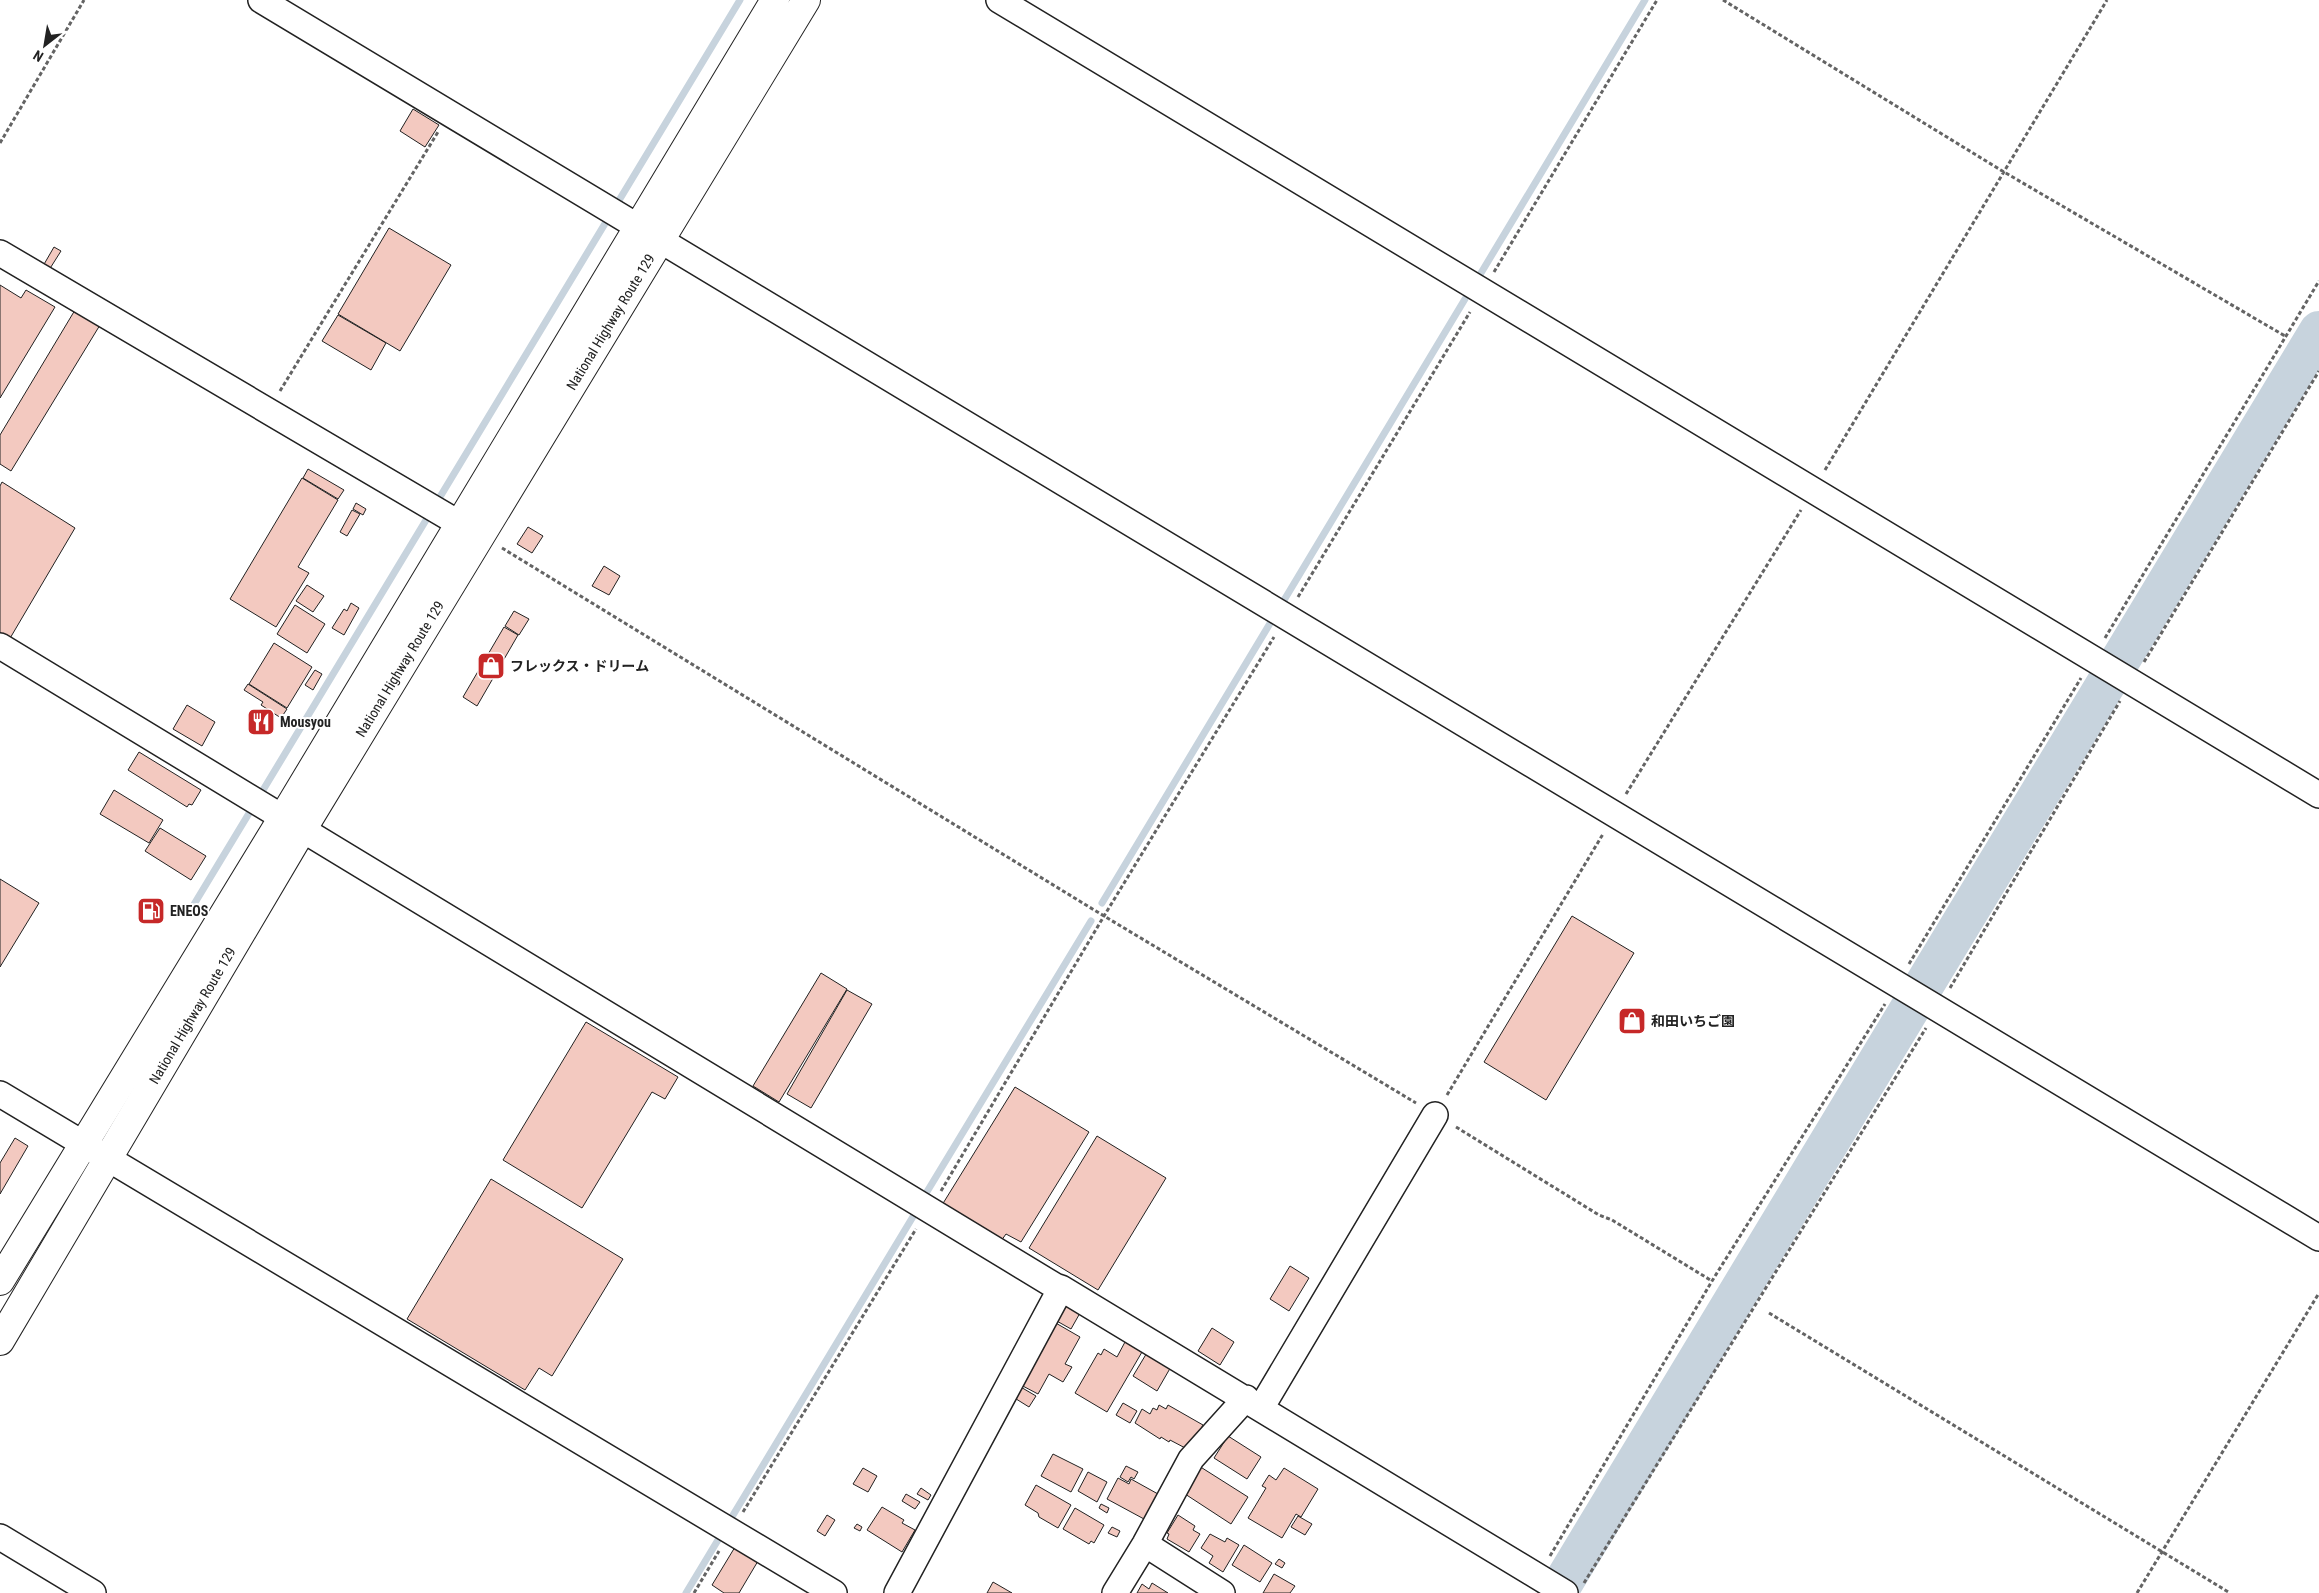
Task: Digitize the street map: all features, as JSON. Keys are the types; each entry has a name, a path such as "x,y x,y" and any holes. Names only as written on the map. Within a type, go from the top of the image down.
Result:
{"highway":[{"name":"National Highway Route 129","path":"0,1281 84,1143 273,813 630,222 775,0"},
{"name":"National Highway Route 129","path":"630,222 806,0"},
{"name":"National Highway Route 129","path":"0,1341 109,1158 273,813"}],"street":[{"path":"261,0 1275,612 2319,1238"},
{"path":"999,0 2319,795"},
{"path":"0,253 451,519"},
{"path":"0,646 1054,1286 1062,1288 1558,1584"},
{"path":"0,1094 834,1593"},
{"path":"1115,1593 1145,1544 1191,1459 1254,1403 1435,1115"},
{"path":"897,1593 1062,1288"},
{"path":"0,1537 93,1593"},
{"path":"1145,1544 1222,1593"}],"path":[{"path":"0,143 84,0"},
{"path":"1723,0 2004,172 2285,336"},
{"path":"1435,1115 1614,814 1812,491 2106,0"},
{"path":"268,411 450,114"},
{"path":"1558,1584 1712,1281 1900,987 2319,281"},
{"path":"1558,1584 1934,1007 2129,681 2319,371"},
{"path":"451,519 1598,1215 1612,1220 1712,1281"},
{"path":"694,1593 727,1530 930,1209"},
{"path":"2138,1593 2319,1293"},
{"path":"1769,1313 2230,1593"}],"building":[{"path":"413,109 439,125 425,147 400,131"},
{"path":"389,228 451,265 400,351 338,314"},
{"path":"54,247 61,251 49,270 43,266"},
{"path":"0,285 21,298 26,290 55,307 0,398"},
{"path":"75,310 100,325 11,471 0,464 0,435"},
{"path":"338,315 386,343 371,370 322,341"},
{"path":"308,469 344,490 338,499 303,478"},
{"path":"302,478 338,500 298,567 309,573 276,627 230,599"},
{"path":"2,482 75,528 9,640 0,635 0,486"},
{"path":"356,503 366,509 363,515 353,509"},
{"path":"352,510 360,514 347,536 340,532"},
{"path":"528,527 543,536 532,553 517,544"},
{"path":"604,566 620,576 609,595 592,586"},
{"path":"307,585 324,596 313,612 296,601"},
{"path":"351,603 359,608 344,635 332,628 344,609 347,611"},
{"path":"295,605 325,624 307,653 277,634"},
{"path":"514,611 529,619 519,635 505,626"},
{"name":"フレックス・ドリーム","path":"504,627 518,635 477,706 463,697"},
{"path":"274,643 312,667 287,708 249,684"},
{"path":"315,670 322,674 313,690 305,685"},
{"path":"248,684 287,709 281,718 261,705 263,702 244,690"},
{"path":"187,705 215,722 202,746 173,729"},
{"path":"139,752 201,790 192,805 189,804 187,807 128,770"},
{"path":"114,790 163,820 149,843 100,814"},
{"path":"160,828 206,856 191,880 145,851"},
{"path":"0,879 39,903 0,967"},
{"path":"1572,916 1634,953 1546,1100 1484,1062"},
{"path":"821,973 847,989 779,1102 753,1086"},
{"path":"847,990 872,1004 811,1108 787,1094"},
{"path":"586,1022 678,1077 665,1099 652,1092 582,1208 503,1160"},
{"path":"1015,1087 1089,1132 1021,1242 1006,1234 1001,1241 942,1205"},
{"path":"1097,1136 1166,1178 1098,1290 1029,1248"},
{"path":"15,1138 28,1146 0,1194 0,1163"},
{"path":"491,1179 623,1259 552,1376 539,1368 525,1390 407,1319"},
{"path":"1290,1266 1309,1278 1289,1311 1270,1299"},
{"path":"1063,1304 1080,1313 1071,1329 1055,1320"},
{"path":"1054,1322 1080,1337 1065,1364 1072,1367 1063,1382 1049,1374 1038,1394 1019,1384"},
{"path":"1212,1328 1234,1342 1220,1365 1198,1351"},
{"path":"1125,1342 1142,1352 1107,1412 1075,1393 1098,1353 1101,1355 1104,1349 1117,1357"},
{"path":"1148,1351 1172,1365 1157,1391 1133,1376"},
{"path":"1019,1386 1036,1396 1029,1407 1013,1397"},
{"path":"1123,1403 1137,1411 1130,1423 1116,1415"},
{"path":"1159,1405 1166,1409 1168,1405 1203,1425 1189,1450 1170,1440 1169,1442 1161,1437 1160,1439 1135,1423 1142,1409 1150,1414 1153,1408 1157,1410"},
{"path":"1228,1436 1261,1457 1247,1479 1214,1458"},
{"path":"1053,1454 1083,1469 1071,1492 1041,1476"},
{"path":"1126,1466 1138,1472 1134,1479 1131,1477 1128,1482 1120,1477"},
{"path":"1199,1466 1248,1497 1231,1524 1182,1492"},
{"path":"863,1468 877,1476 868,1492 853,1484"},
{"path":"1284,1468 1318,1489 1301,1517 1296,1514 1282,1538 1248,1518 1266,1488 1262,1486 1269,1475 1276,1480"},
{"path":"1088,1472 1107,1482 1097,1502 1078,1491"},
{"path":"1118,1478 1129,1484 1131,1479 1158,1494 1144,1519 1107,1499"},
{"path":"1036,1485 1071,1505 1058,1528 1039,1517 1038,1513 1025,1505"},
{"path":"921,1488 931,1495 928,1500 917,1494"},
{"path":"906,1494 920,1502 915,1509 902,1501"},
{"path":"1101,1504 1109,1508 1107,1513 1099,1508"},
{"path":"882,1507 904,1520 902,1523 915,1530 902,1552 867,1530"},
{"path":"1075,1508 1104,1525 1094,1543 1091,1541 1089,1544 1063,1529"},
{"path":"827,1515 835,1520 825,1536 817,1531"},
{"path":"1178,1515 1195,1526 1193,1530 1200,1534 1189,1552 1167,1539 1169,1534 1167,1533"},
{"path":"1298,1516 1312,1524 1305,1535 1291,1527"},
{"path":"857,1524 862,1527 860,1531 854,1528"},
{"path":"1112,1527 1120,1531 1117,1537 1108,1533"},
{"path":"1210,1534 1225,1542 1227,1538 1239,1545 1223,1572 1209,1563 1213,1556 1201,1548"},
{"path":"1244,1545 1272,1563 1260,1582 1232,1565"},
{"path":"735,1547 758,1561 739,1593 724,1593 712,1585"},
{"path":"1279,1559 1285,1563 1282,1568 1275,1564"},
{"path":"1274,1574 1295,1586 1290,1593 1263,1593"},
{"path":"993,1582 1012,1593 987,1593"},
{"path":"1152,1583 1168,1593 1137,1593 1142,1584 1149,1589"}],"waterway":[{"path":"193,906 740,0"},
{"path":"1478,278 1645,0"},
{"path":"1102,903 1465,299"},
{"path":"1557,1593 2319,331"},
{"path":"925,1195 1091,921"},
{"path":"686,1593 914,1215"}],"place":[{"name":"フレックス・ドリーム","path":"491,666"},
{"name":"Mousyou","path":"261,722"},
{"name":"ENEOS","path":"151,911"},
{"name":"和田いちご園","path":"1632,1021"}]}
